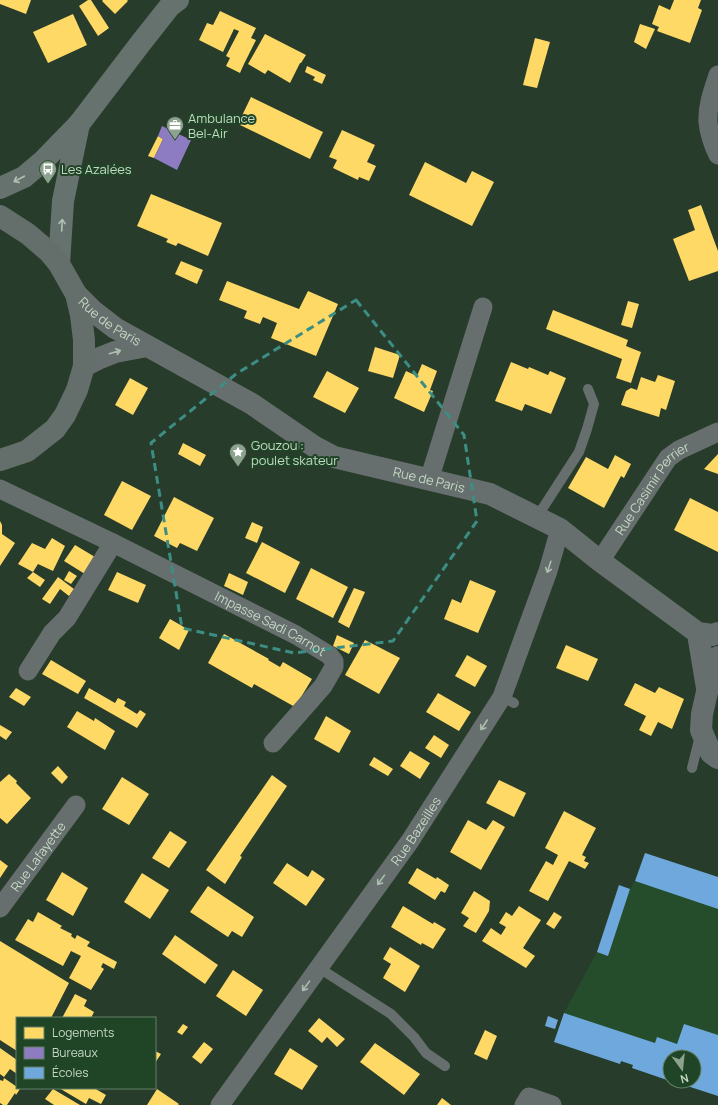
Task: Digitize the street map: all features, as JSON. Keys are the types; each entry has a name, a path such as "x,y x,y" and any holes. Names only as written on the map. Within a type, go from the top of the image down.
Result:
{"main road":[{"path":"0,188 24,177 43,161 79,124 170,6 178,0"},
{"path":"59,264 63,201 79,124"},
{"path":"0,216 28,234 49,252 59,264 76,294 81,315 84,340 84,366 77,390 65,415 54,429 28,451 0,460"}],"street":[{"path":"718,75 709,106 708,121 711,140 718,155"},
{"name":"Rue de Paris","path":"76,294 93,311 115,328 252,404 315,447 334,457 490,494 560,530 600,560 708,633 699,640 707,692"},
{"path":"429,480 483,307"},
{"name":"Rue de Paris","path":"84,366 115,352 147,346"},
{"name":"Rue Casimir Perrier","path":"600,560 668,458 679,450 718,432"},
{"name":"Impasse Sadi Carnot","path":"0,489 112,543 296,636 329,656 334,661 334,667 323,686 273,743"},
{"name":"Rue Bazeilles","path":"220,1105 410,841 508,700 560,530"},
{"path":"28,672 52,633 67,618 112,543"},
{"name":"Rue de Paris","path":"718,657 707,692 702,714 701,730 711,753 718,758"},
{"name":"Rue Lafayette","path":"0,908 76,805"},
{"path":"524,1105 529,1097 552,1105"}],"lane":[{"path":"537,518 579,452 594,404 588,389"},
{"path":"692,768 701,730"},
{"path":"319,968 391,1014 414,1037 426,1053 445,1066"}],"highlighted area":[{"path":"356,300 464,435 477,521 393,641 294,653 182,628 151,443 236,374"}],"shaded area":[{"path":"645,853 718,877 718,1096 696,1089 702,1089 702,1049 662,1049 662,1078 632,1068 633,1065 621,1061 620,1064 554,1042 564,1013 597,952 619,885 630,889 635,881"}],"building: Logements":[{"path":"0,0 31,0 26,14 0,4"},
{"path":"88,0 91,0 109,28 98,36 79,6"},
{"path":"674,0 701,0 698,8 702,10 690,43 657,31 659,27 652,24 659,5 670,10"},
{"path":"102,1 128,1 115,14"},
{"path":"220,11 256,28 251,38 256,40 240,73 226,66 230,58 226,56 239,31 234,29 223,52 199,40 207,23 213,25"},
{"path":"73,14 87,45 48,63 33,32"},
{"path":"640,24 655,29 646,49 634,42"},
{"path":"265,34 306,55 300,63 290,83 268,70 265,74 248,64"},
{"path":"535,38 550,42 537,88 523,85"},
{"path":"307,66 326,75 322,84 313,80 315,77 305,72"},
{"path":"251,97 323,132 310,159 238,124"},
{"path":"342,130 375,145 367,162 376,166 369,181 359,177 358,180 333,168 337,160 329,157"},
{"path":"158,136 163,139 154,158 148,156"},
{"path":"425,162 466,183 472,171 494,182 472,226 409,195"},
{"path":"151,194 222,223 208,256 178,243 176,246 166,242 168,239 137,226"},
{"path":"701,205 718,251 718,271 689,281 673,239 695,230 688,210"},
{"path":"181,261 203,270 197,284 175,274"},
{"path":"227,281 299,309 308,291 338,304 316,356 271,338 277,323 263,317 260,324 244,318 247,311 219,300"},
{"path":"628,301 639,304 632,328 621,325"},
{"path":"553,310 628,340 626,346 641,352 631,383 616,378 622,359 546,329"},
{"path":"375,347 400,355 393,378 368,371"},
{"path":"511,362 528,369 529,367 548,375 550,371 566,378 551,414 525,404 522,411 495,401"},
{"path":"422,364 437,371 430,390 433,391 424,412 394,398 406,371 417,376"},
{"path":"327,371 359,388 345,413 313,397"},
{"path":"658,375 675,381 666,410 661,408 659,417 621,405 626,391 631,388 637,390 641,377 655,382"},
{"path":"130,378 148,388 133,415 115,405"},
{"path":"183,443 206,455 200,466 178,454"},
{"path":"718,454 718,474 704,469"},
{"path":"615,455 631,464 624,478 621,476 604,508 568,488 586,457 608,469"},
{"path":"122,481 151,496 132,530 104,515"},
{"path":"174,497 214,518 197,551 180,543 177,548 154,536"},
{"path":"690,498 718,512 718,552 674,530"},
{"path":"0,521 2,525 2,534 15,543 0,566"},
{"path":"252,522 263,527 257,543 245,538"},
{"path":"52,538 65,546 53,571 38,564 33,572 18,564 32,543 45,549"},
{"path":"262,542 300,562 285,593 246,573"},
{"path":"75,545 95,557 85,574 64,561"},
{"path":"311,568 348,587 333,618 296,599"},
{"path":"69,571 77,576 71,584 64,580"},
{"path":"33,572 45,580 40,587 27,578"},
{"path":"117,572 146,585 138,603 108,590"},
{"path":"229,573 248,582 243,595 224,586"},
{"path":"58,577 74,589 69,596 60,589 50,604 42,599"},
{"path":"470,580 496,591 478,633 444,619 452,599 461,603"},
{"path":"354,588 365,592 349,628 338,622"},
{"path":"170,619 189,630 179,650 159,638"},
{"path":"224,634 269,659 268,660 280,667 283,662 312,679 295,707 254,684 252,688 208,663"},
{"path":"337,635 354,643 349,654 333,646"},
{"path":"365,640 400,658 379,694 345,675"},
{"path":"566,645 598,659 588,681 556,668"},
{"path":"467,655 487,666 475,687 455,676"},
{"path":"51,660 86,681 78,694 42,674"},
{"path":"635,683 655,693 659,687 684,699 672,729 658,722 651,736 639,730 646,716 624,705"},
{"path":"16,688 31,697 24,706 9,697"},
{"path":"89,688 115,703 118,698 126,702 124,706 137,714 140,710 146,714 137,728 84,698"},
{"path":"438,693 471,712 459,731 426,712"},
{"path":"77,711 94,721 95,718 115,731 105,750 67,727"},
{"path":"326,716 351,731 339,753 314,739"},
{"path":"0,725 12,732 6,740 0,736"},
{"path":"434,735 449,745 441,758 425,748"},
{"path":"410,751 430,763 420,779 400,766"},
{"path":"374,757 393,769 388,776 369,765"},
{"path":"58,766 68,777 62,784 51,773"},
{"path":"9,774 31,798 7,824 0,818 0,782"},
{"path":"272,775 287,786 240,856 242,857 225,884 206,870"},
{"path":"122,777 149,794 129,825 102,809"},
{"path":"499,780 526,793 514,817 486,803"},
{"path":"564,811 596,828 582,855 586,857 584,861 589,863 585,869 569,861 548,901 529,891 546,861 553,865 558,855 545,848"},
{"path":"468,820 486,830 493,820 505,827 481,870 450,852"},
{"path":"170,831 187,842 169,868 152,858"},
{"path":"0,860 8,866 0,878"},
{"path":"287,863 308,877 312,870 325,879 306,906 273,883"},
{"path":"417,868 436,879 437,877 449,885 445,893 441,891 435,900 408,883"},
{"path":"62,872 88,888 73,916 46,900"},
{"path":"142,873 169,890 150,919 124,902"},
{"path":"208,886 254,917 242,937 232,931 228,937 190,912"},
{"path":"474,891 490,901 489,911 476,933 463,926 469,918 461,913"},
{"path":"403,906 433,924 434,922 446,929 433,949 422,943 421,945 391,927"},
{"path":"519,906 541,920 523,948 535,956 526,968 482,941 491,928 501,935 506,927 499,923 506,912 512,916"},
{"path":"38,912 62,926 60,928 72,934 71,936 75,939 77,935 90,942 87,946 117,962 114,969 103,963 101,967 104,969 91,990 69,978 81,956 71,951 63,966 15,940 28,919 33,922"},
{"path":"554,912 562,917 554,929 546,924"},
{"path":"175,935 218,965 205,984 162,954"},
{"path":"0,941 69,983 52,1017 16,1017 16,1050 0,1040"},
{"path":"390,947 420,966 405,992 383,978 391,964 383,959"},
{"path":"233,970 263,990 246,1016 216,996"},
{"path":"75,994 87,1000 84,1006 94,1012 92,1017 63,1017"},
{"path":"319,1018 345,1039 337,1047 327,1037 322,1043 308,1031"},
{"path":"183,1024 188,1027 182,1035 177,1032"},
{"path":"485,1030 497,1036 487,1060 474,1054"},
{"path":"204,1042 213,1049 201,1064 192,1057"},
{"path":"375,1043 420,1074 404,1095 360,1062"},
{"path":"0,1048 16,1059 16,1073 10,1069 4,1077 0,1074"},
{"path":"290,1048 318,1066 302,1090 274,1074"},
{"path":"156,1052 161,1054 156,1062"},
{"path":"4,1078 16,1086 16,1089 20,1089 16,1095 15,1093 7,1105 0,1103 0,1080 3,1081"},
{"path":"53,1089 80,1105 54,1105 45,1099"},
{"path":"61,1089 96,1089 106,1095 101,1104 89,1098 86,1104"},
{"path":"157,1089 179,1104 147,1105"},
{"path":"442,1098 451,1105 437,1105"}],"building: Bureaux":[{"path":"162,126 191,140 177,170 154,158 163,139 158,136"}],"building: Écoles":[{"path":"645,853 718,877 718,909 635,881"},
{"path":"619,885 630,889 608,956 597,952"},
{"path":"564,1013 655,1043 657,1037 677,1044 684,1024 718,1035 718,1096 697,1089 702,1089 702,1049 662,1049 662,1078 632,1068 633,1065 621,1061 620,1064 554,1042"},
{"path":"548,1016 558,1020 555,1029 545,1026"}],"place":[{"name":"Ambulance Bel-Air","path":"175,140"},
{"name":"Les Azalées","path":"48,184"},
{"name":"Gouzou : poulet skateur","path":"238,467"}]}
